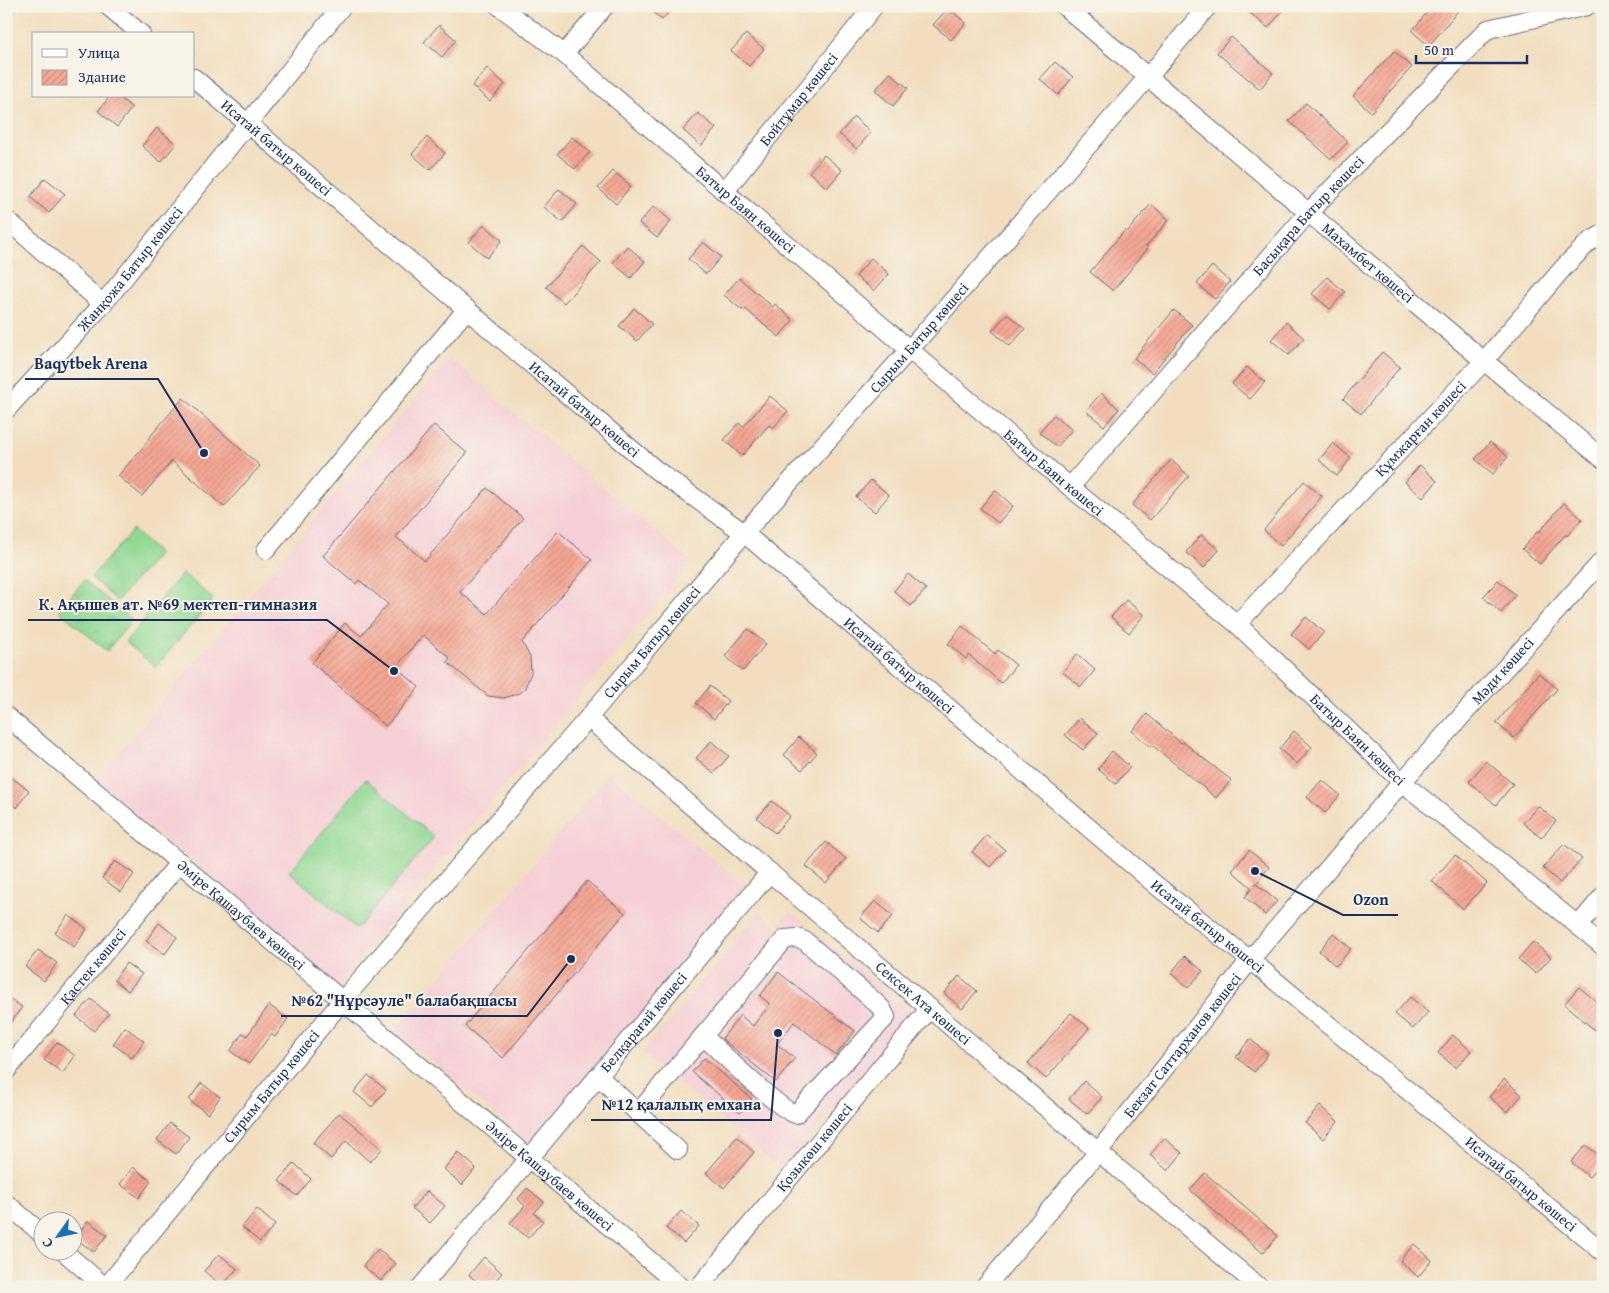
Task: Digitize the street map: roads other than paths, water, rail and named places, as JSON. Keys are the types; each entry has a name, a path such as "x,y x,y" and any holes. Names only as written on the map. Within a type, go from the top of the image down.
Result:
{"street":[{"path":"108,6 139,32"},
{"name":"Жанқожа Батыр көшесі","path":"6,410 103,304 342,6"},
{"name":"Батыр Баян көшесі","path":"499,6 564,54 1070,487 1237,624 1402,782 1603,946"},
{"path":"564,54 605,6"},
{"name":"Бойтұмар көшесі","path":"724,192 874,6"},
{"name":"Махамбет көшесі","path":"1064,6 1484,361 1603,459"},
{"name":"Сырым Батыр көшесі","path":"106,1287 342,1001 588,718 744,534 910,349 1208,6"},
{"name":"Басықара Батыр көшесі","path":"1070,487 1309,212 1488,29 1588,6"},
{"name":"Исатай батыр көшесі","path":"195,79 656,470 744,534 1157,886 1250,960 1603,1252"},
{"path":"6,219 103,304"},
{"name":"Құмжарған көшесі","path":"1237,624 1484,361 1564,267 1589,242 1603,234"},
{"path":"266,550 467,309"},
{"name":"Мәди көшесі","path":"1402,782 1603,560"},
{"name":"Сексек Ата көшесі","path":"588,718 1259,1287"},
{"name":"Әміре Қашаубаев көшесі","path":"9,725 180,862 681,1287"},
{"name":"Бекзат Саттарханов көшесі","path":"985,1287 1098,1152 1250,960 1402,782"},
{"name":"Қастек көшесі","path":"6,1071 180,862"},
{"name":"Белқарағай көшесі","path":"421,1287 770,872"},
{"path":"1578,926 1603,896"},
{"path":"638,1113 703,1036 785,939 797,938 805,941 875,1002 882,1009 886,1017 796,1114 790,1113 776,1102 703,1036"},
{"name":"Қозыкөш көшесі","path":"699,1287 930,1008"},
{"path":"598,1076 678,1150"},
{"path":"6,1203 32,1225"},
{"path":"74,1260 106,1287"}],"place":[{"name":"Baqytbek Arena","path":"204,453"},
{"name":"К. Ақышев ат. №69 мектеп-гимназия","path":"394,671"},
{"name":"Ozon","path":"1255,871"},
{"name":"№62 \"Нұрсәуле\" балабақшасы","path":"571,959"},
{"name":"№12 қалалық емхана","path":"778,1033"}]}
